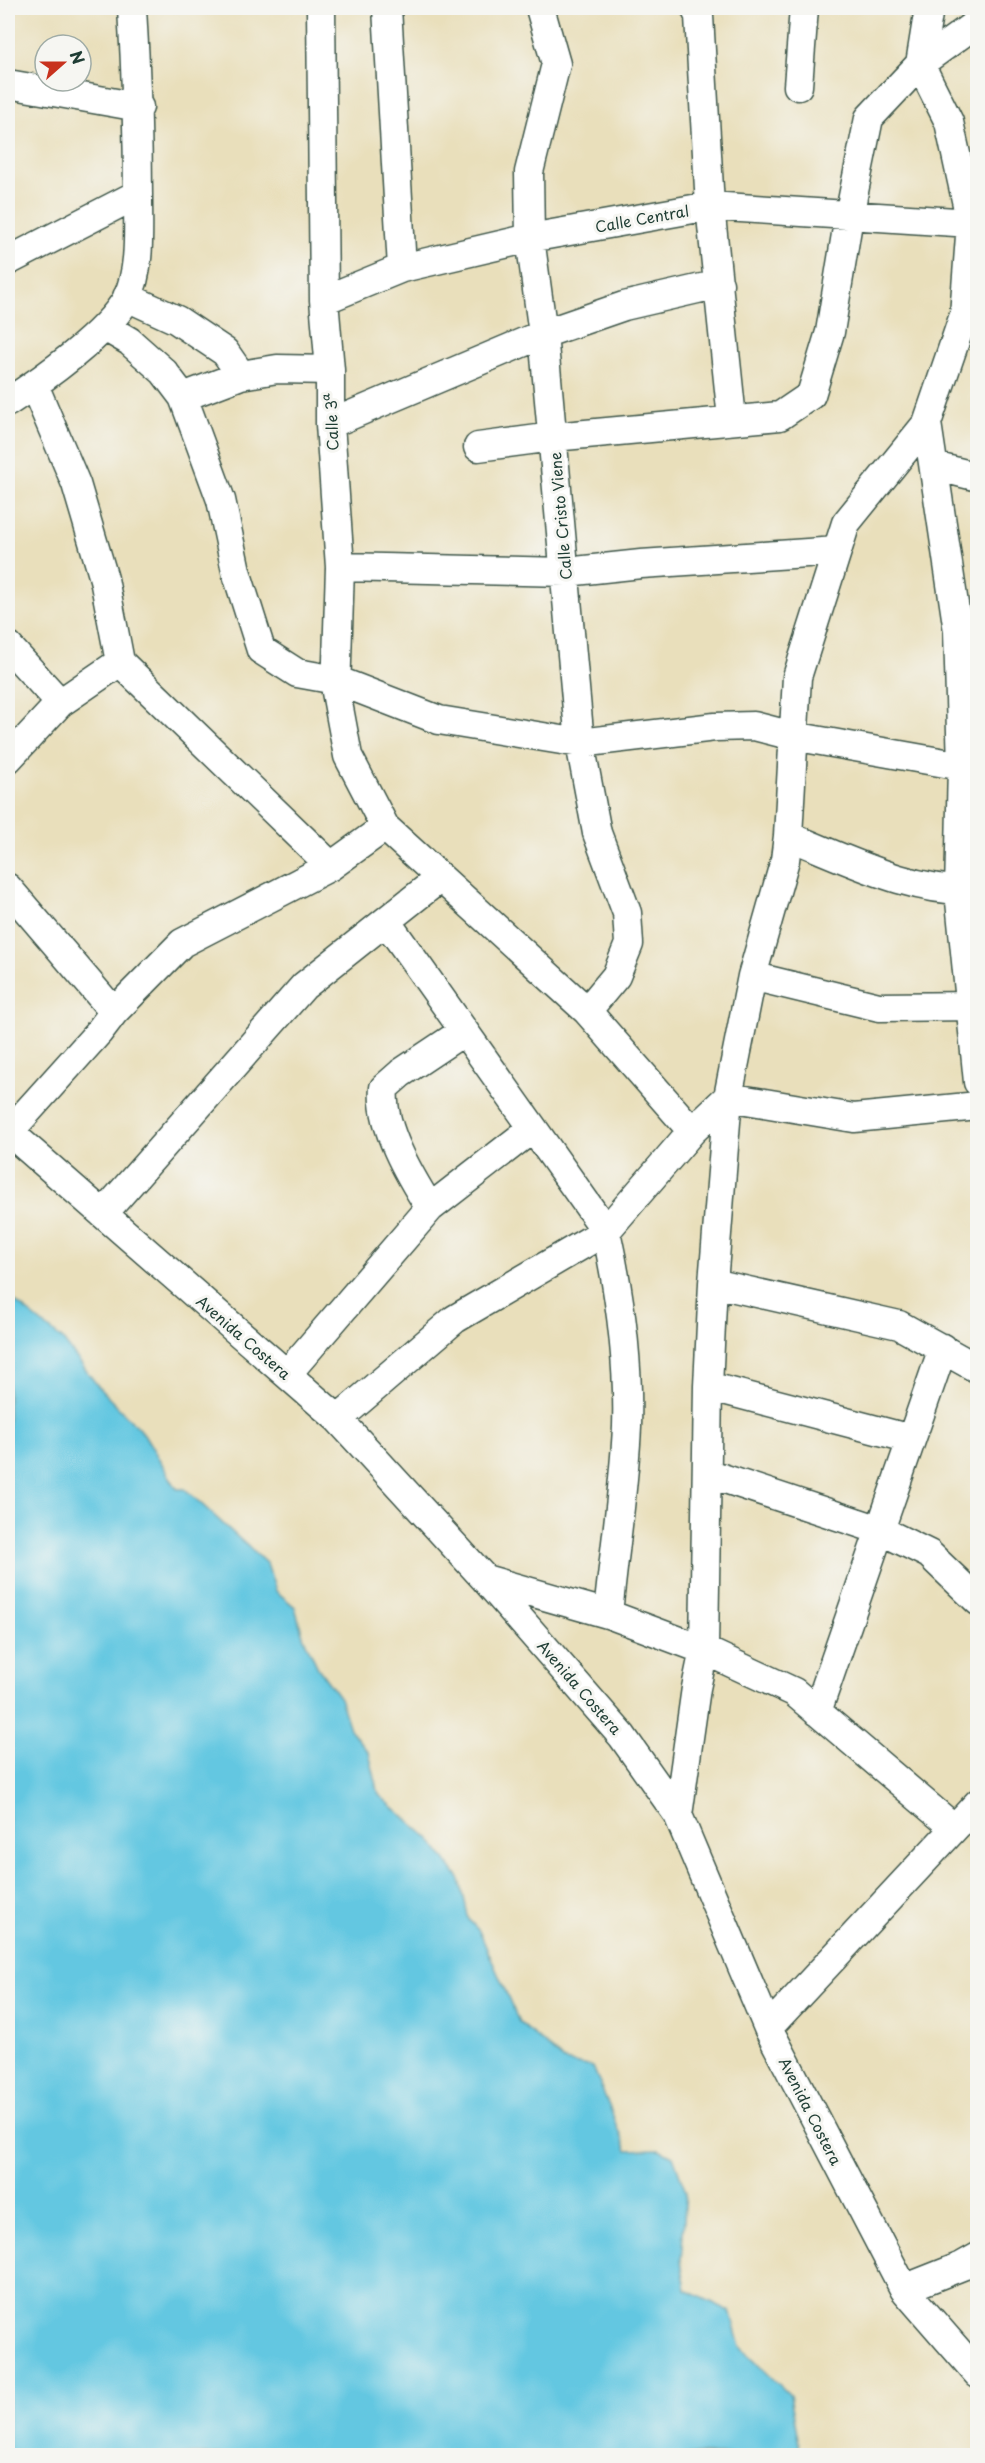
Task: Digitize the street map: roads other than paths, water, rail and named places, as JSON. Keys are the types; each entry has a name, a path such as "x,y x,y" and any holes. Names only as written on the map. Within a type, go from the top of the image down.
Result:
{"street":[{"path":"8,402 34,385 105,327 127,297 137,259 139,107 132,8"},
{"name":"Calle 3ª","path":"321,8 324,300 330,370 330,424 340,567 336,692 348,756 385,827 587,1011 692,1131"},
{"path":"387,8 402,268"},
{"name":"Calle Cristo Viene","path":"540,8 556,63 529,172 530,238 543,334 580,743 597,833 627,913 629,944 616,976 587,1011"},
{"path":"695,8 699,16 710,206 732,419"},
{"path":"798,86 804,8"},
{"path":"678,1815 696,1688 704,1650 708,1386 713,1283 728,1097 752,976 785,860 797,677 846,524 927,423 971,316 971,223 949,122 920,64 929,8"},
{"path":"478,447 552,437 780,416 811,395 830,332 849,216 869,118 920,64 978,22"},
{"path":"8,84 139,107"},
{"path":"8,261 138,194"},
{"name":"Calle Central","path":"324,300 402,268 530,238 710,206 971,223"},
{"path":"330,424 543,334 624,306 718,284"},
{"path":"127,297 177,320 225,352 241,375"},
{"path":"105,327 138,349 164,372 183,397 221,500 236,571 261,650 297,673 336,680 439,720 580,743 716,727 754,726 793,736 970,766"},
{"path":"183,397 241,375 277,369 330,370"},
{"path":"34,385 76,484 104,579 120,662 331,866"},
{"path":"927,423 968,632 970,766 968,891 978,1082"},
{"path":"934,466 978,477"},
{"path":"340,567 566,572 641,564 837,552"},
{"path":"8,646 60,703"},
{"path":"8,759 60,703 120,662"},
{"path":"8,1132 98,1033 114,1012 182,943 331,866 385,827"},
{"path":"788,836 902,879 968,891"},
{"path":"103,1214 303,986 440,878"},
{"path":"8,888 114,1012"},
{"path":"386,921 606,1231 618,1284 623,1330 627,1426 608,1614"},
{"path":"752,976 879,1007 974,1006"},
{"path":"430,1208 411,1178 385,1115 384,1088 400,1073 464,1031"},
{"path":"728,1097 854,1118 978,1106"},
{"path":"338,1419 455,1318 606,1231 692,1131 728,1097"},
{"path":"287,1374 430,1208 533,1128"},
{"name":"Avenida Costera","path":"8,1132 338,1419 485,1579 622,1736 678,1815 768,2028 904,2289 978,2374"},
{"path":"713,1283 899,1325 978,1369"},
{"path":"817,1712 943,1348"},
{"path":"708,1386 911,1439"},
{"path":"707,1473 880,1530 929,1554 978,1602"},
{"path":"485,1579 608,1614 704,1650 794,1692 954,1828"},
{"path":"768,2028 978,1803"},
{"path":"904,2289 962,2266 978,2257"}],"water":[{"path":"8,1296 62,1339 101,1390 144,1434 177,1489 185,1489 267,1564 276,1591 295,1607 303,1636 318,1668 340,1698 350,1729 369,1753 379,1795 430,1839 460,1880 469,1920 479,1931 519,2022 564,2061 593,2067 627,2150 659,2149 673,2156 686,2192 681,2261 686,2290 730,2311 740,2347 790,2395 801,2455 8,2455"}]}
